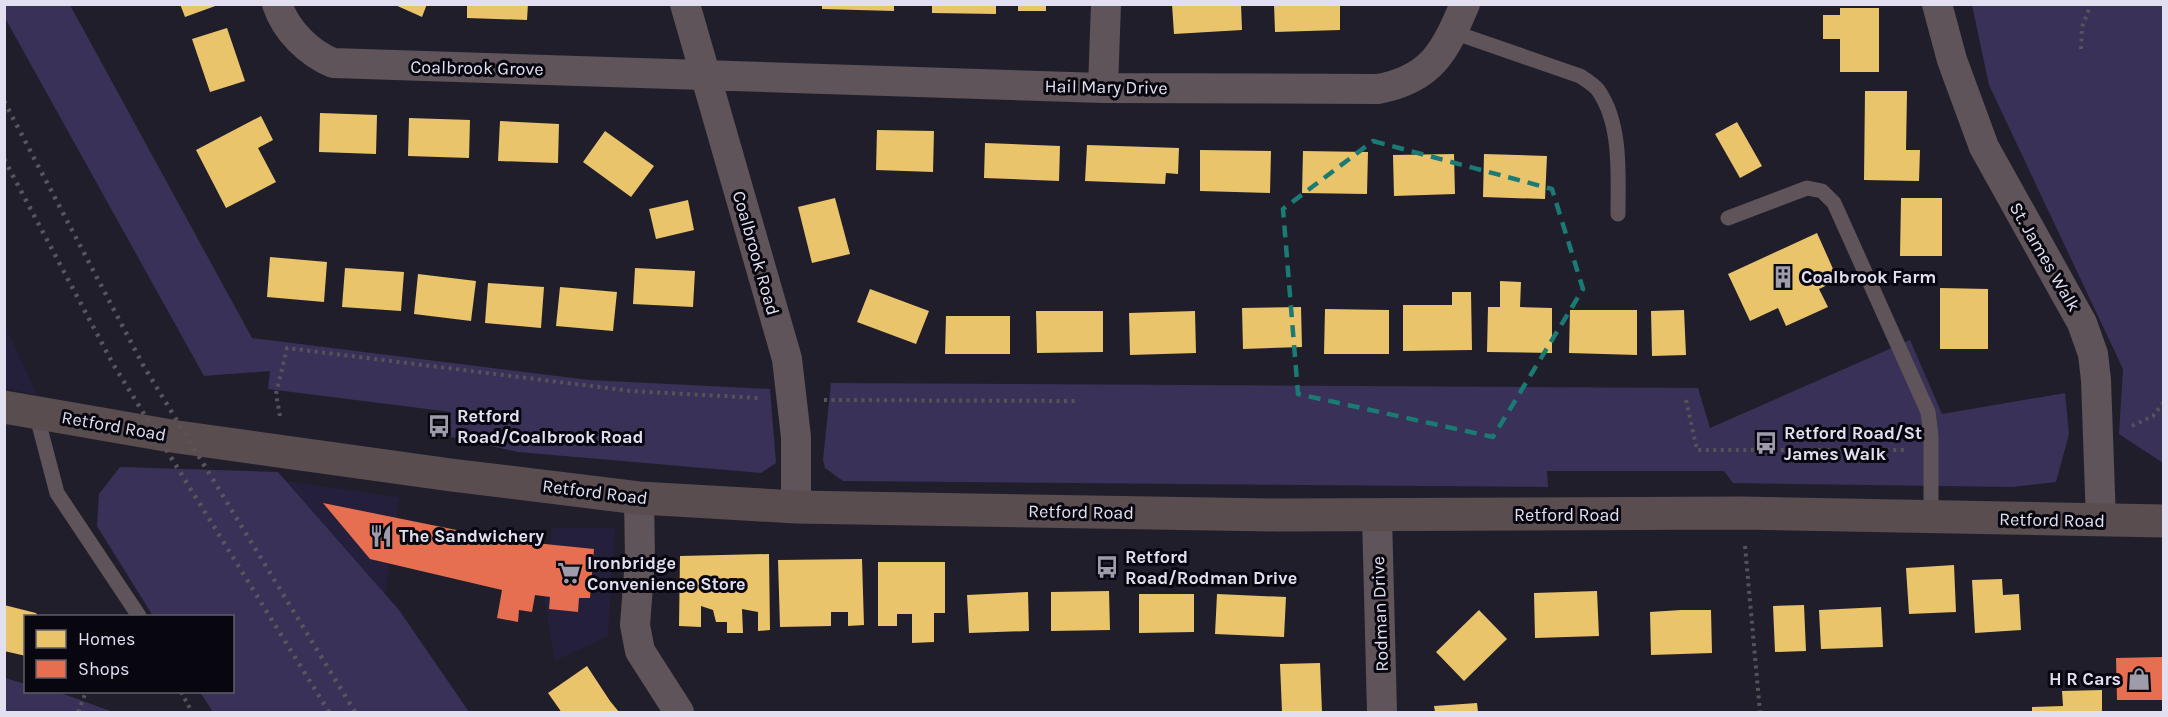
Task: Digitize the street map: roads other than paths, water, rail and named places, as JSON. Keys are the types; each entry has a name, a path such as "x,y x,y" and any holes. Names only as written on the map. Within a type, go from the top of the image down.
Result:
{"main road":[{"name":"Retford Road","path":"4,407 286,452 639,498 796,507 1377,516 1742,513 2163,521"}],"street":[{"name":"Coalbrook Grove","path":"277,4 297,36 316,56 333,63 705,75"},
{"name":"Coalbrook Road","path":"685,4 787,359 794,400 796,507"},
{"path":"1103,88 1106,4"},
{"name":"Hail Mary Drive","path":"705,75 1103,88 1378,89 1401,84 1425,71 1441,53 1465,4"},
{"name":"St. James Walk","path":"1937,4 1952,60 1984,147 2082,323 2093,354 2101,521"},
{"path":"639,498 639,559 635,625 640,651 678,712"},
{"name":"Rodman Drive","path":"1377,516 1382,712"}],"lane":[{"path":"1453,32 1580,76 1598,89 1610,113 1618,162 1618,214"},
{"path":"1728,218 1807,188 1822,191 1834,203 1928,412 1931,450 1931,517"},
{"path":"36,413 57,493 138,615"}],"railway":[{"path":"4,101 143,365 355,712"},
{"path":"4,159 113,364 329,712"}],"place":[{"name":"Coalbrook Farm","path":"1783,277"},
{"name":"Retford Road/Coalbrook Road","path":"439,426"},
{"name":"Retford Road/St James Walk","path":"1766,443"},
{"name":"The Sandwichery","path":"381,536"},
{"name":"Retford Road/Rodman Drive","path":"1107,567"},
{"name":"Ironbridge Convenience Store","path":"569,573"},
{"name":"H R Cars","path":"2139,679"}]}
